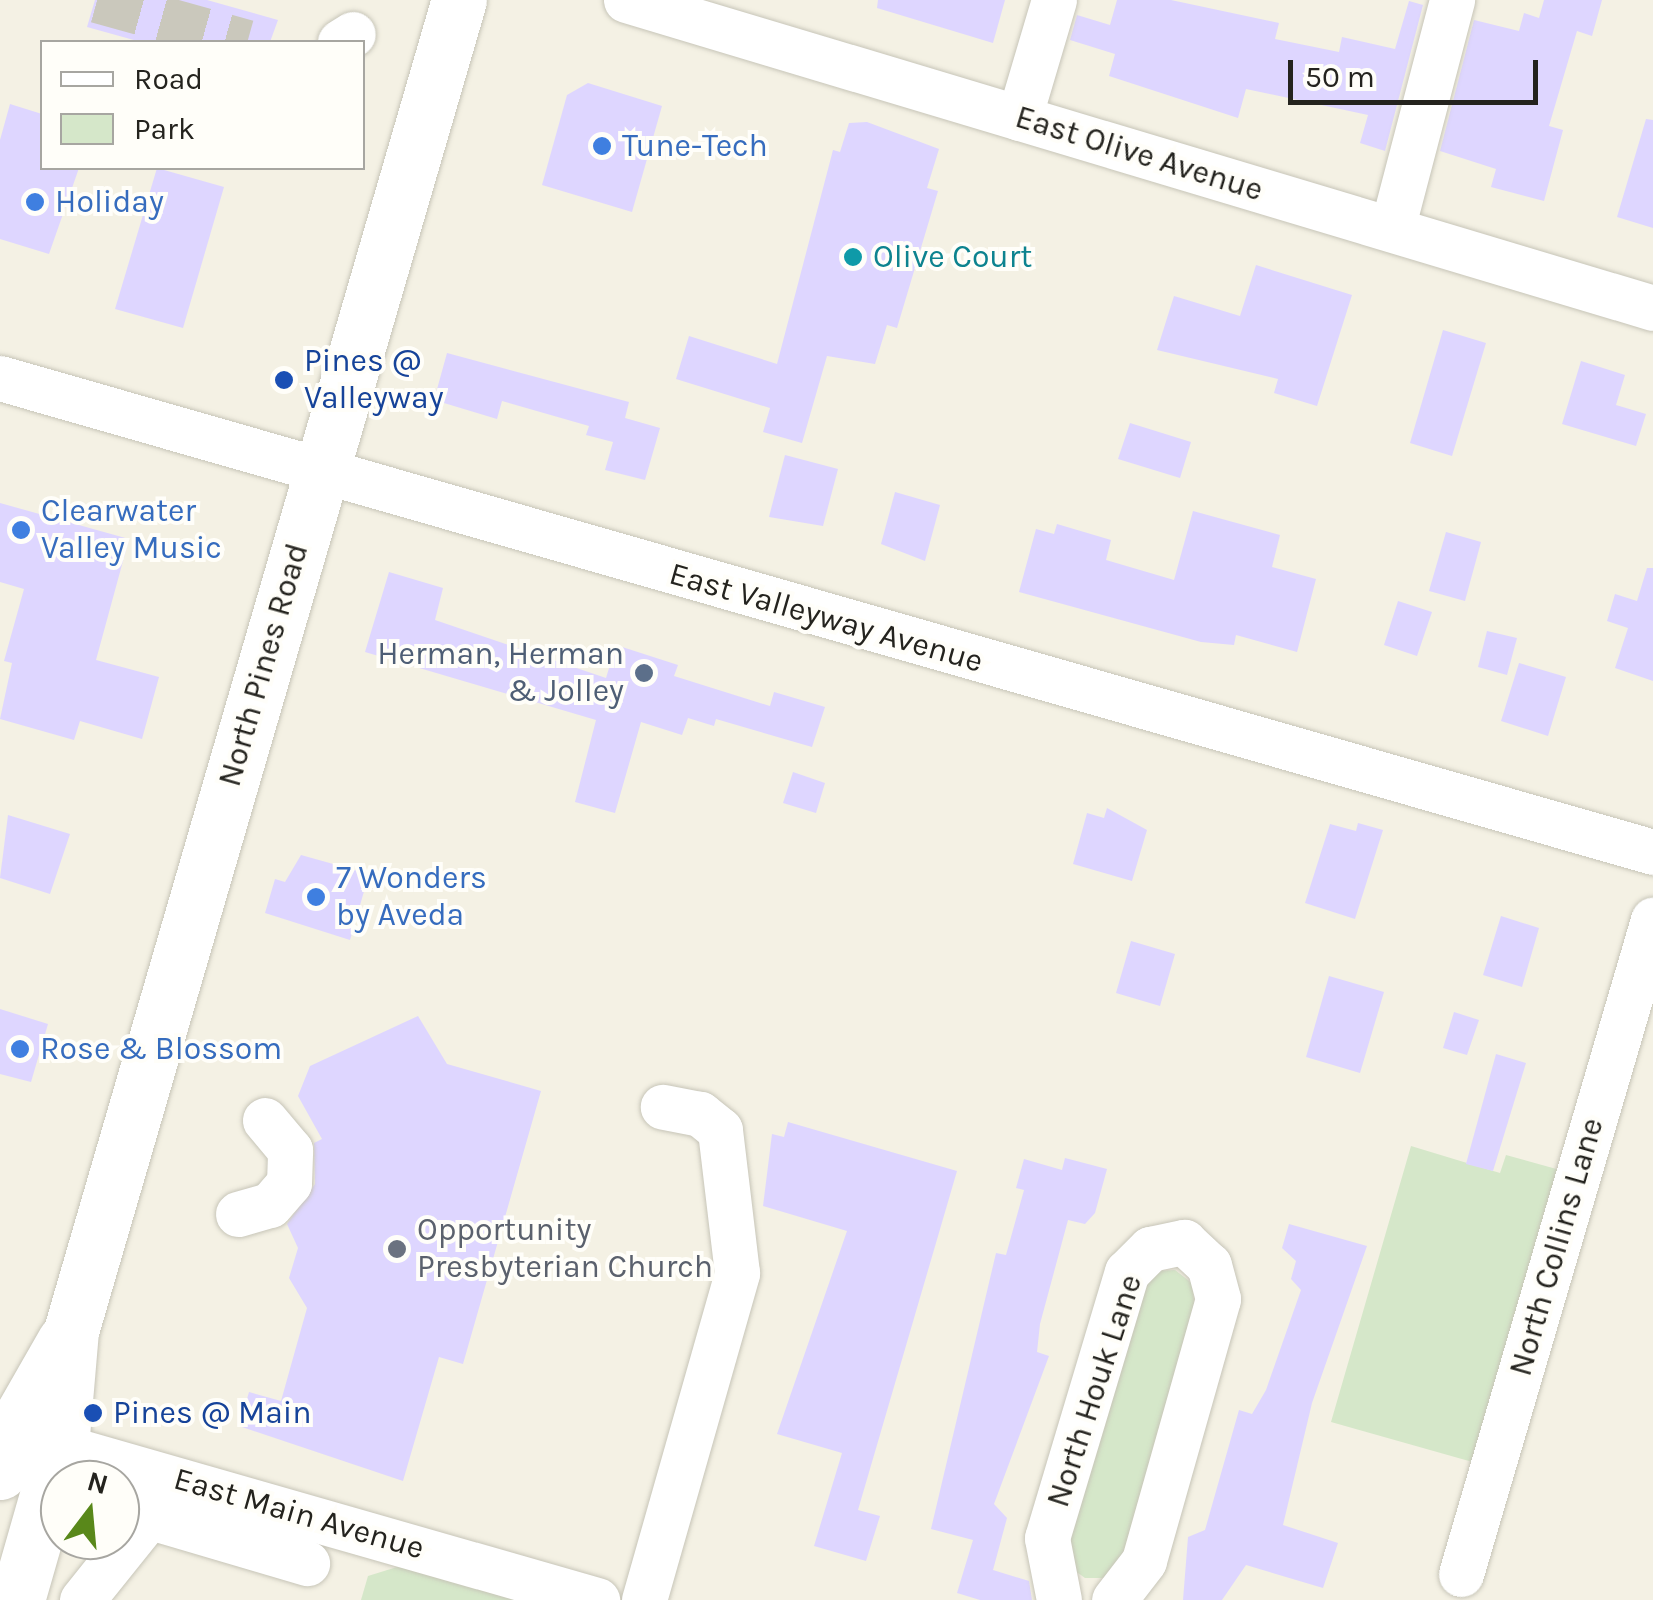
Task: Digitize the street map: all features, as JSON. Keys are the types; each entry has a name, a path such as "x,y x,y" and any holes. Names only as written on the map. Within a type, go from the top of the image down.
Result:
{"main road":[{"name":"North Pines Road","path":"17,1600 18,1445 71,1331 459,0"}],"street":[{"name":"East Olive Avenue","path":"626,0 1653,308"},
{"path":"1019,118 1054,0"},
{"path":"1392,230 1452,0"},
{"name":"East Valleyway Avenue","path":"0,378 1653,852"},
{"name":"North Collins Lane","path":"1461,1574 1653,920"},
{"path":"644,1600 737,1273 720,1130 700,1114 663,1107"},
{"path":"238,1214 270,1205 290,1183 290,1150 264,1120"},
{"name":"North Houk Lane","path":"1059,1600 1047,1538 1127,1272 1150,1249 1184,1242 1210,1265 1218,1299 1144,1561 1114,1600"},
{"name":"East Main Avenue","path":"18,1445 160,1473 597,1600"},
{"path":"82,1600 147,1516 160,1473"},
{"path":"147,1516 301,1581 321,1520"}],"green space":[{"path":"1411,1146 1500,1173 1506,1155 1560,1170 1476,1463 1331,1422"},
{"path":"1175,1270 1193,1284 1194,1304 1121,1562 1104,1578 1085,1578 1067,1565 1064,1540 1139,1287 1154,1271"},
{"path":"397,1567 469,1576 557,1600 361,1600 368,1576"}],"building":[{"path":"95,0 207,0 278,20 271,40 134,40 87,27"},
{"path":"878,0 1005,0 993,43 877,8"},
{"path":"1117,0 1171,0 1279,23 1275,39 1339,52 1342,37 1395,49 1409,1 1423,5 1385,151 1360,143 1368,115 1246,89 1238,118 1109,76 1115,54 1070,40 1077,15 1110,25"},
{"path":"1544,0 1602,0 1592,36 1577,31 1549,126 1563,130 1544,201 1491,187 1496,169 1440,151 1474,20 1519,31 1524,13 1539,18"},
{"name":"Tune-Tech","path":"588,83 662,106 632,212 542,185 567,95"},
{"name":"Holiday","path":"10,104 40,113 40,170 78,170 49,254 0,239 0,140"},
{"path":"1646,119 1653,120 1653,228 1617,217"},
{"name":"Olive Court","path":"867,122 939,149 927,188 938,191 897,328 887,325 875,364 827,356 802,443 763,432 770,408 676,379 689,336 777,364 833,150 840,152 849,123"},
{"name":"Holiday","path":"156,170 224,187 183,328 115,309"},
{"path":"1256,265 1352,295 1317,406 1274,393 1278,379 1157,350 1174,296 1240,316"},
{"path":"1443,330 1486,343 1452,456 1410,443"},
{"path":"447,353 629,402 625,418 660,428 645,480 605,470 613,442 586,435 589,426 502,401 497,419 434,400"},
{"path":"1581,361 1625,375 1616,405 1646,414 1636,446 1562,424"},
{"path":"1130,423 1191,442 1180,478 1118,459"},
{"path":"785,455 838,469 823,526 769,517"},
{"path":"895,492 940,505 925,561 881,544"},
{"path":"0,503 129,539 96,660 159,677 142,739 80,721 74,740 0,719 12,663 4,661 24,589 0,582"},
{"path":"1193,511 1280,535 1272,567 1316,579 1297,652 1236,635 1234,645 1201,642 1019,592 1036,529 1054,534 1057,524 1111,540 1106,560 1174,580"},
{"path":"1446,532 1481,542 1465,601 1429,591"},
{"path":"1647,568 1653,568 1653,681 1615,668 1628,628 1607,621 1615,594 1637,601"},
{"path":"389,572 443,588 435,620 606,678 616,645 678,665 674,676 770,706 774,692 825,707 812,747 716,719 714,726 688,718 682,735 641,722 615,813 575,802 596,720 365,652"},
{"path":"1398,601 1432,612 1417,656 1384,645"},
{"path":"1487,631 1517,638 1507,675 1478,667"},
{"path":"1519,663 1566,677 1548,736 1501,721"},
{"path":"793,772 825,783 816,813 783,803"},
{"path":"1107,808 1147,830 1132,881 1073,864 1087,813 1104,818"},
{"path":"8,815 70,834 50,894 0,878"},
{"path":"1358,823 1383,830 1355,919 1305,903 1330,824 1356,831"},
{"name":"7 Wonders by Aveda","path":"301,855 369,874 350,940 265,913 275,879 285,882"},
{"path":"1501,916 1539,928 1522,987 1483,975"},
{"path":"1131,941 1175,954 1160,1006 1116,993"},
{"path":"1329,976 1384,992 1360,1073 1306,1057"},
{"name":"Rose & Blossom","path":"0,1009 48,1024 31,1082 0,1074"},
{"path":"1454,1012 1479,1020 1467,1055 1443,1048"},
{"name":"Opportunity Presbyterian Church","path":"418,1016 447,1064 541,1091 463,1364 439,1357 403,1481 239,1426 249,1392 281,1401 307,1308 289,1278 298,1248 287,1224 315,1184 314,1143 322,1139 298,1096 310,1066"},
{"path":"1496,1054 1526,1063 1493,1171 1466,1164"},
{"path":"788,1122 957,1171 858,1510 880,1516 866,1561 814,1546 842,1453 777,1434 847,1231 763,1206 772,1134 784,1137"},
{"path":"1065,1158 1107,1169 1095,1213 1085,1224 1068,1220 1040,1324 1037,1352 1049,1356 994,1504 1007,1518 993,1570 1029,1581 1032,1600 980,1600 957,1593 973,1540 931,1529 996,1253 1006,1255 1024,1190 1016,1188 1024,1159 1062,1170"},
{"path":"1289,1224 1367,1246 1312,1403 1283,1525 1338,1543 1323,1588 1246,1565 1222,1600 1183,1600 1188,1537 1205,1530 1239,1410 1252,1414 1266,1390 1301,1290 1291,1279 1296,1261 1282,1248"}],"tunnel":[{"path":"97,0 240,40"}],"place":[{"name":"Tune-Tech","path":"602,146"},
{"name":"Holiday","path":"35,202"},
{"name":"Olive Court","path":"853,257"},
{"name":"Pines @ Valleyway","path":"284,380"},
{"name":"Clearwater Valley Music","path":"21,530"},
{"name":"Herman, Herman & Jolley","path":"644,673"},
{"name":"7 Wonders by Aveda","path":"316,897"},
{"name":"Rose & Blossom","path":"20,1049"},
{"name":"Opportunity Presbyterian Church","path":"397,1249"},
{"name":"Pines @ Main","path":"93,1413"}]}
